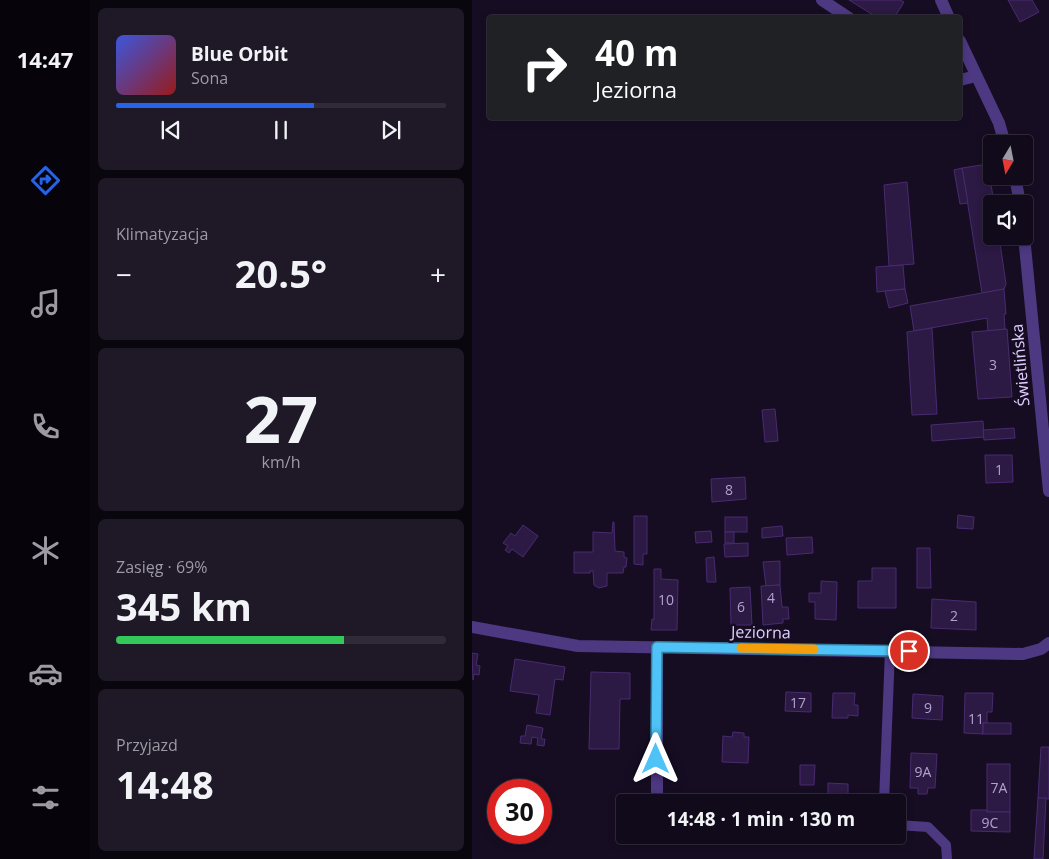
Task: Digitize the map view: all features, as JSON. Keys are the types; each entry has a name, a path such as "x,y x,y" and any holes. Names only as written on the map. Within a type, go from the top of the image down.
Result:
{"street":[{"path":"822,0 844,15"},
{"path":"940,0 948,15"},
{"path":"962,44 999,123 1002,135"},
{"path":"962,80 976,76"},
{"name":"Świetlińska","path":"1025,245 1044,401 1048,491"},
{"name":"Jeziorna","path":"472,628 578,646 890,650 1023,654 1041,649 1048,643"},
{"path":"656,794 657,647"}],"lane":[{"path":"884,794 890,650"},
{"path":"906,826 928,827 946,845 947,859"}],"building":[{"path":"849,0 900,0 904,2 896,15 873,15"},
{"path":"1008,0 1032,0 1039,12 1020,22"},
{"path":"983,165 983,185 991,185 993,195 983,195 983,245 1000,245 1006,284 1004,289 982,293 962,168"},
{"path":"962,168 968,203 960,204 954,170"},
{"path":"907,182 914,264 889,266 884,185"},
{"path":"903,265 905,289 877,292 876,267"},
{"path":"905,289 908,303 889,308 885,291"},
{"path":"1004,289 1005,329 988,331 987,318 914,331 910,306"},
{"path":"932,328 937,414 912,415 907,332"},
{"path":"1007,329 1012,397 978,399 972,332"},
{"path":"775,409 778,441 765,442 762,410"},
{"path":"983,421 984,437 932,441 931,425"},
{"path":"1014,428 1015,438 984,440 983,430"},
{"path":"985,455 1012,455 1013,482 986,483"},
{"path":"745,477 746,499 712,502 711,479"},
{"path":"958,515 974,517 973,529 957,528"},
{"path":"634,516 647,516 647,554 643,554 643,565 634,564"},
{"path":"725,517 747,517 747,532 725,532"},
{"path":"613,522 615,551 624,552 624,557 627,558 626,567 624,567 623,573 607,573 607,586 599,588 594,585 593,571 590,571 590,573 574,573 574,552 593,552 593,532 612,533"},
{"path":"523,525 538,536 523,557 512,549 509,553 505,550 508,546 503,543 511,533 515,536"},
{"path":"782,526 783,536 762,538 762,528"},
{"path":"711,531 712,542 696,543 695,532"},
{"path":"725,532 734,532 734,543 725,543"},
{"path":"812,537 813,553 787,555 786,538"},
{"path":"748,543 748,556 725,557 724,544"},
{"path":"917,548 930,548 931,588 917,588"},
{"path":"714,557 716,582 707,582 706,558"},
{"path":"780,561 780,585 766,586 763,562"},
{"path":"872,568 896,568 896,608 858,608 858,581 872,581"},
{"path":"654,569 661,569 661,579 678,580 677,630 651,630 652,619 654,620"},
{"path":"821,581 837,582 836,620 815,619 815,602 809,602 809,593 821,593"},
{"path":"780,585 782,607 788,607 789,619 783,619 783,623 763,625 761,586"},
{"path":"750,587 752,625 731,625 730,588"},
{"path":"932,599 976,602 976,630 931,628"},
{"path":"472,653 478,654 476,665 480,666 479,675 474,674 473,680"},
{"path":"515,659 565,667 563,680 555,679 550,715 536,713 539,695 510,691"},
{"path":"591,672 630,673 630,699 620,699 619,749 589,749"},
{"path":"786,692 811,693 811,712 785,711"},
{"path":"833,693 855,693 854,705 858,705 858,716 848,715 848,718 832,718"},
{"path":"965,693 993,693 992,712 987,712 987,723 983,723 983,734 964,733"},
{"path":"913,694 943,696 942,720 912,718"},
{"path":"983,723 1011,723 1011,734 983,734"},
{"path":"527,725 543,728 541,739 545,739 544,746 537,745 538,738 532,737 531,744 520,743 521,736 525,736"},
{"path":"733,732 744,733 744,737 749,737 748,763 722,762 723,736 732,737"},
{"path":"1041,747 1049,747 1049,799 1038,798"},
{"path":"911,753 937,754 935,788 928,788 927,794 918,794 918,788 910,788"},
{"path":"987,764 1010,764 1010,812 987,812"},
{"path":"800,765 815,765 814,785 800,785"},
{"path":"828,783 848,784 848,794 828,794"},
{"path":"1038,798 1046,798 1043,859 1034,859"},
{"path":"971,810 1010,812 1010,832 971,831"}],"slow traffic":[{"path":"741,648 814,649"}],"route":[{"path":"656,759 657,647 909,651"}]}
